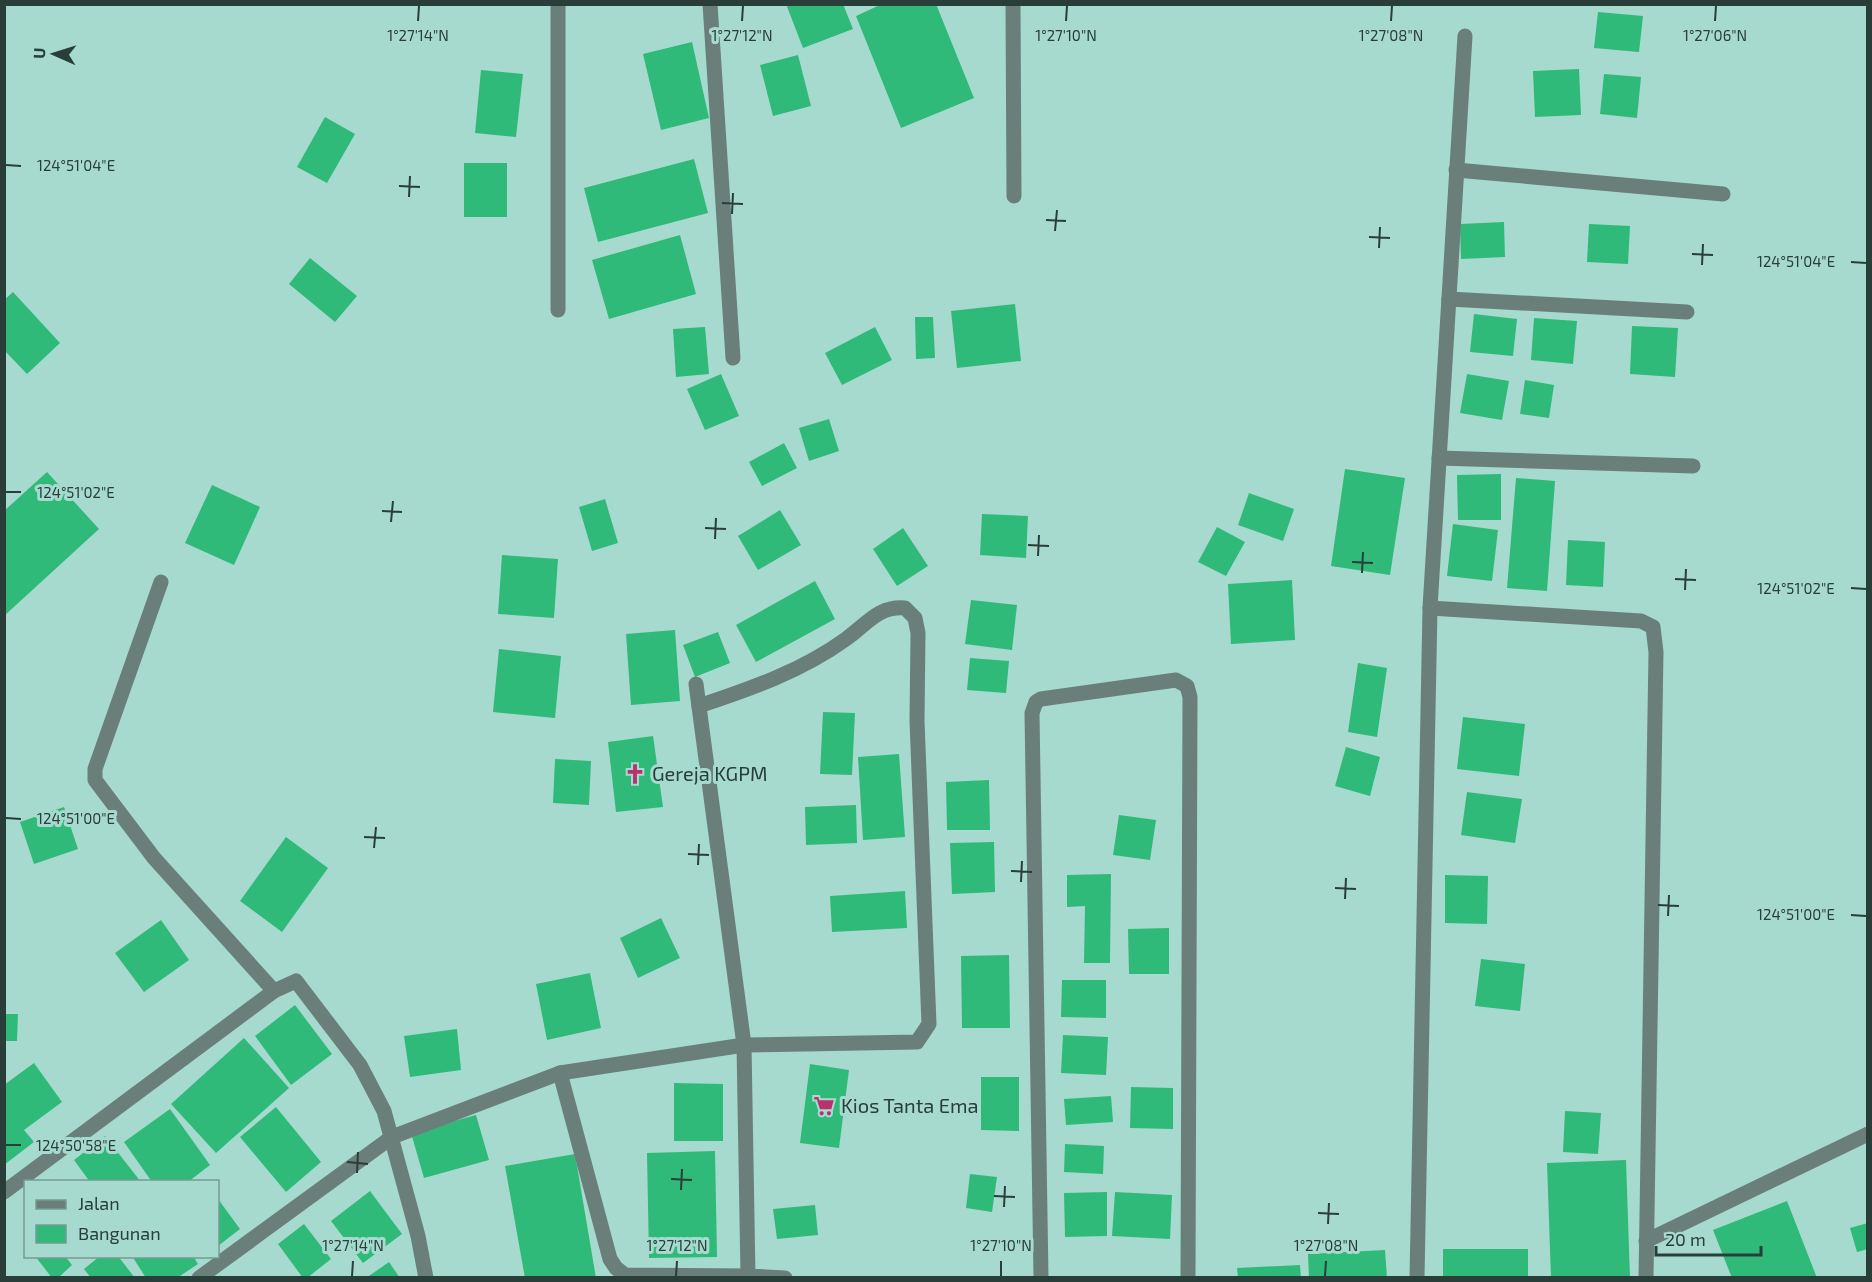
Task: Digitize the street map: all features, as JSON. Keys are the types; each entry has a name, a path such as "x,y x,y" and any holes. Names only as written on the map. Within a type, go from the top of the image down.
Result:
{"street":[{"path":"558,4 558,310"},
{"path":"710,4 733,358"},
{"path":"1013,4 1014,196"},
{"path":"1417,1278 1430,608 1465,36"},
{"path":"1456,170 1724,194"},
{"path":"1449,299 1688,312"},
{"path":"1439,458 1693,466"},
{"path":"161,582 95,769 95,780 154,858 274,991"},
{"path":"199,1278 392,1137 466,1110 538,1079 560,1073 744,1045 917,1042 928,1024 917,721 918,633 915,618 905,608 885,609 825,654 762,685 699,706"},
{"path":"1430,608 1641,621 1653,627 1656,652 1646,1278"},
{"path":"1041,1278 1032,713 1034,706 1041,699 1176,680 1187,686 1190,697 1188,1278"},
{"path":"696,684 744,1045 748,1276"},
{"path":"4,1192 274,991 293,981 299,983 373,1085 392,1137 418,1236 426,1278"},
{"path":"560,1073 610,1259 616,1268 625,1275 785,1278"},
{"path":"1646,1241 1868,1134"}],"building":[{"path":"786,4 843,4 853,29 803,48"},
{"path":"882,4 936,4 974,98 901,128 856,16"},
{"path":"1598,12 1643,16 1639,52 1594,48"},
{"path":"692,42 709,118 661,130 643,54"},
{"path":"798,55 811,106 773,116 760,65"},
{"path":"1579,69 1581,115 1535,117 1533,71"},
{"path":"481,70 523,74 516,137 475,133"},
{"path":"1604,74 1641,77 1637,118 1600,114"},
{"path":"325,117 355,134 327,183 297,167"},
{"path":"694,159 708,213 598,242 584,188"},
{"path":"464,163 507,163 507,217 464,217"},
{"path":"1504,222 1505,257 1461,259 1460,224"},
{"path":"1589,224 1630,226 1628,264 1587,262"},
{"path":"680,235 696,294 609,319 592,260"},
{"path":"310,258 357,296 335,322 289,284"},
{"path":"13,292 60,343 27,374 4,350 4,300"},
{"path":"1015,304 1021,361 957,368 951,311"},
{"path":"1474,314 1517,319 1513,356 1470,352"},
{"path":"915,317 933,317 935,358 916,359"},
{"path":"1534,318 1577,321 1573,364 1531,360"},
{"path":"1632,326 1678,328 1675,377 1630,374"},
{"path":"705,327 709,374 676,377 673,329"},
{"path":"875,327 892,360 842,385 825,353"},
{"path":"721,374 739,416 705,430 687,389"},
{"path":"1467,374 1509,381 1502,420 1460,413"},
{"path":"1525,380 1554,385 1549,418 1520,414"},
{"path":"829,419 839,451 809,461 799,428"},
{"path":"784,443 797,468 762,486 749,462"},
{"path":"1345,469 1405,478 1390,575 1331,566"},
{"path":"47,472 99,529 4,616 4,511"},
{"path":"1501,474 1501,520 1458,520 1457,475"},
{"path":"1516,478 1555,481 1547,591 1507,588"},
{"path":"212,485 260,507 234,565 185,543"},
{"path":"1249,493 1294,509 1283,541 1238,525"},
{"path":"605,499 618,543 592,551 579,507"},
{"path":"780,510 801,545 758,570 738,536"},
{"path":"982,514 1028,516 1026,558 980,555"},
{"path":"1453,524 1498,530 1492,581 1447,576"},
{"path":"1217,527 1245,542 1226,576 1198,562"},
{"path":"903,528 928,566 897,586 873,549"},
{"path":"1568,540 1605,542 1603,587 1566,585"},
{"path":"502,555 558,559 554,618 498,614"},
{"path":"1292,580 1295,640 1231,644 1228,584"},
{"path":"815,581 835,619 756,662 736,625"},
{"path":"971,600 1017,605 1012,650 965,644"},
{"path":"675,630 680,701 631,705 626,634"},
{"path":"718,632 730,663 695,677 683,645"},
{"path":"499,649 561,656 555,718 493,712"},
{"path":"970,658 1009,661 1006,693 967,690"},
{"path":"1358,663 1387,668 1377,737 1348,732"},
{"path":"823,712 855,713 852,775 820,774"},
{"path":"1463,717 1525,724 1519,776 1457,769"},
{"name":"Gereja KGPM","path":"653,736 663,807 616,812 608,742"},
{"path":"1346,747 1380,757 1370,796 1335,786"},
{"path":"899,754 905,837 863,840 858,757"},
{"path":"555,759 591,761 589,805 553,803"},
{"path":"989,780 990,830 947,830 946,782"},
{"path":"1467,792 1522,799 1515,843 1461,835"},
{"path":"856,805 857,843 806,845 805,807"},
{"path":"64,807 78,849 34,864 20,822"},
{"path":"1119,815 1156,820 1150,860 1113,855"},
{"path":"286,837 328,868 282,932 240,901"},
{"path":"994,842 995,892 952,894 950,843"},
{"path":"1111,874 1110,963 1084,963 1085,906 1067,907 1067,875"},
{"path":"1445,875 1488,876 1487,924 1445,923"},
{"path":"905,891 907,928 832,932 830,896"},
{"path":"661,918 680,958 638,978 620,938"},
{"path":"161,920 189,960 144,992 115,953"},
{"path":"1169,928 1169,974 1129,974 1128,929"},
{"path":"1009,955 1010,1028 962,1028 961,956"},
{"path":"1481,959 1525,964 1520,1011 1475,1006"},
{"path":"590,973 601,1028 547,1040 536,984"},
{"path":"1062,980 1106,980 1106,1018 1061,1017"},
{"path":"295,1005 332,1054 291,1085 255,1036"},
{"path":"4,1014 18,1014 17,1041 4,1041"},
{"path":"457,1029 461,1070 410,1077 404,1036"},
{"path":"1063,1035 1108,1037 1106,1075 1061,1073"},
{"path":"244,1038 289,1088 216,1153 171,1104"},
{"path":"34,1063 62,1102 24,1130 34,1142 4,1165 4,1085"},
{"name":"Kios Tanta Ema","path":"810,1064 849,1070 839,1148 800,1143"},
{"path":"981,1077 1019,1077 1019,1131 981,1130"},
{"path":"674,1083 723,1084 723,1141 674,1141"},
{"path":"1131,1087 1173,1088 1173,1129 1130,1128"},
{"path":"1111,1096 1113,1122 1066,1125 1064,1099"},
{"path":"276,1107 321,1162 286,1192 240,1137"},
{"path":"170,1109 210,1165 191,1180 151,1180 124,1142"},
{"path":"1565,1111 1601,1113 1598,1154 1563,1152"},
{"path":"476,1115 489,1160 424,1178 411,1133"},
{"path":"105,1136 139,1180 89,1180 74,1160"},
{"path":"1065,1144 1104,1146 1103,1174 1064,1172"},
{"path":"715,1151 717,1257 649,1258 647,1153"},
{"path":"575,1154 596,1278 525,1278 505,1166"},
{"path":"1626,1160 1630,1278 1551,1278 1547,1163"},
{"path":"970,1174 997,1177 992,1212 966,1208"},
{"path":"370,1191 402,1234 363,1263 331,1221"},
{"path":"1107,1192 1107,1236 1065,1237 1064,1193"},
{"path":"1115,1192 1172,1195 1170,1239 1112,1236"},
{"path":"219,1200 240,1229 219,1245"},
{"path":"1787,1201 1817,1278 1732,1278 1713,1230"},
{"path":"815,1205 818,1235 777,1239 773,1209"},
{"path":"1868,1223 1868,1249 1857,1252 1850,1228"},
{"path":"304,1224 331,1259 307,1278 303,1278 278,1244"},
{"path":"1443,1249 1528,1249 1528,1278 1443,1278"},
{"path":"1385,1250 1387,1278 1309,1278 1308,1254"},
{"path":"37,1258 67,1258 72,1265 58,1278 52,1278"},
{"path":"98,1258 120,1258 135,1278 91,1278 84,1269"},
{"path":"133,1258 194,1258 198,1264 177,1278 146,1278"},
{"path":"389,1262 400,1278 366,1278"},
{"path":"1300,1265 1301,1278 1238,1278 1237,1268"}],"place":[{"name":"Gereja KGPM","path":"635,774"},
{"name":"Kios Tanta Ema","path":"824,1106"}]}
